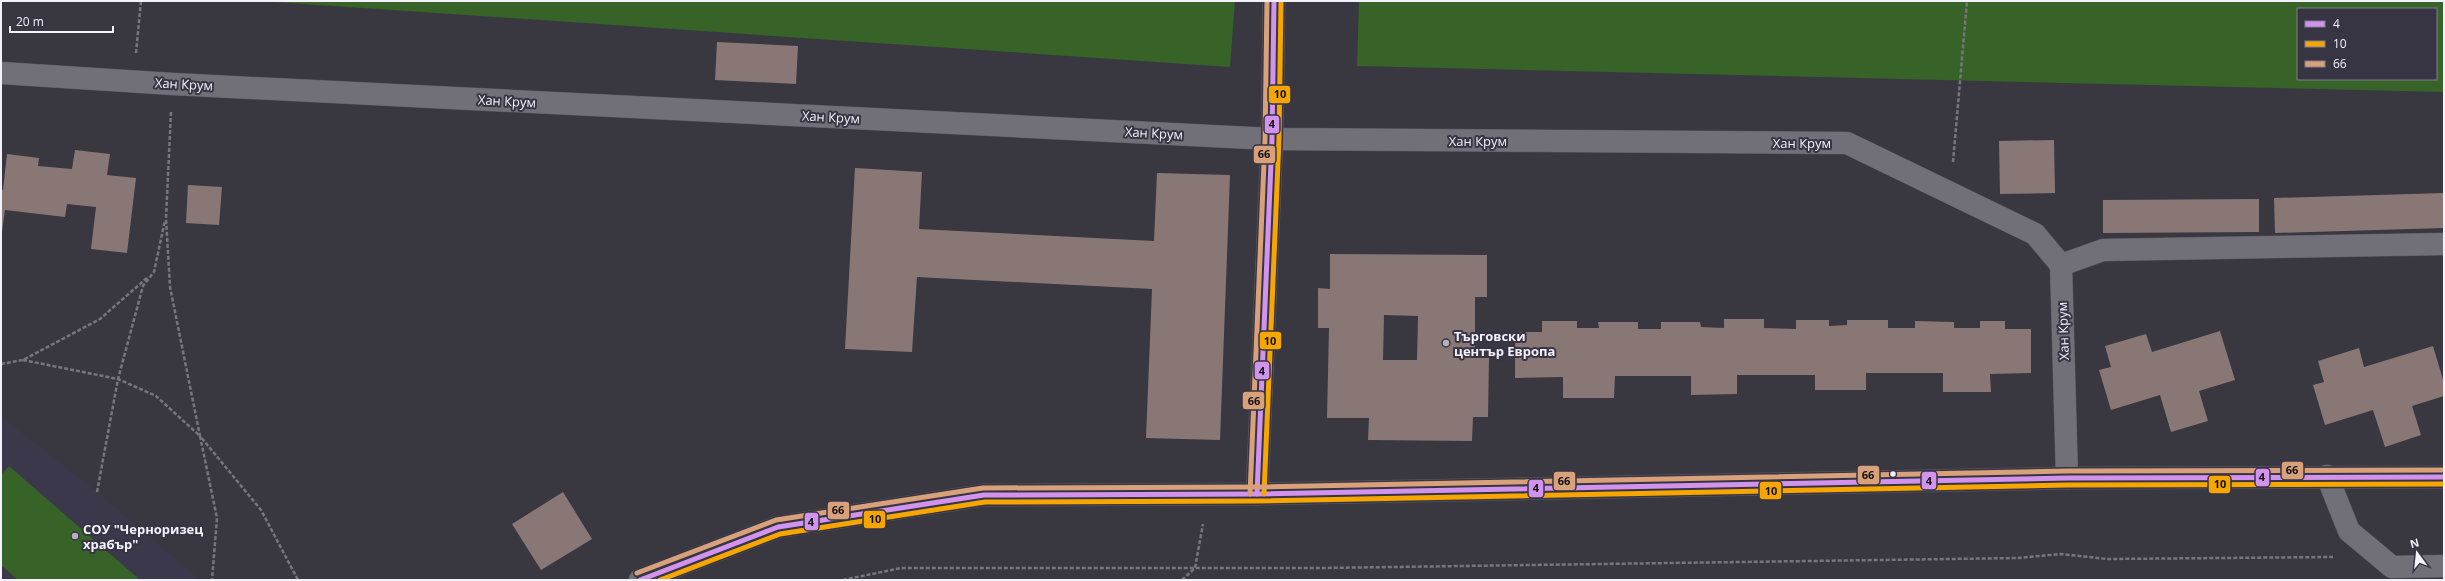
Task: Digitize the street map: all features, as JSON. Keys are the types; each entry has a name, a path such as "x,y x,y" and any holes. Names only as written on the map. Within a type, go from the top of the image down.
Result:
{"street":[{"path":"1257,494 1272,139 1274,1"},
{"name":"Хан Крум","path":"1,73 173,84 1272,139 1847,143 2036,234 2061,265 2067,478"},
{"path":"2061,265 2103,250 2444,244"},
{"path":"2327,476 2349,531 2392,567 2444,566"},
{"path":"640,580 778,527 984,495 1257,494 2067,478 2327,476 2444,477"}],"path":[{"path":"134,81 141,1"},
{"path":"1950,193 1966,1"},
{"path":"173,84 166,218 171,294 217,518 212,580"},
{"path":"97,492 118,379 143,286 154,272 166,218"},
{"path":"1,364 23,360 100,319 154,272"},
{"path":"23,360 118,379 156,396 200,436 261,510 298,580"},
{"path":"1182,580 1195,568 1207,494"},
{"path":"843,580 901,568 1195,568 1678,564 1872,559 2018,558 2061,554 2107,559 2336,557"}],"shaded area":[{"name":"СОУ \"Черноризец храбър\"","path":"1,417 97,492 200,580 1,580"}],"green space":[{"path":"260,1 1235,1 1230,67"},
{"path":"1359,1 2444,1 2444,92 1357,66"},
{"path":"9,466 140,580 18,580 1,565 1,475"}],"building":[{"path":"717,42 798,46 796,84 715,80"},
{"path":"2054,140 2055,193 2000,194 1999,141"},
{"path":"75,150 110,154 107,175 136,178 127,253 91,249 96,207 67,204 65,217 5,210 1,239 1,189 3,190 7,154 39,158 38,166 72,169"},
{"path":"855,168 922,172 919,229 1154,241 1157,173 1230,175 1220,440 1146,438 1152,289 917,277 912,352 845,349"},
{"path":"188,185 222,187 219,225 186,223"},
{"path":"2444,193 2444,228 2275,233 2274,198"},
{"path":"2259,199 2259,232 2103,233 2103,200"},
{"name":"Търговски център Европа","path":"1330,254 1487,255 1487,297 1475,297 1475,358 1489,358 1488,417 1473,417 1472,441 1368,440 1369,418 1327,418 1329,328 1318,328 1318,288 1330,289","holes":["1384,315 1418,316 1417,360 1383,360"]},
{"path":"1724,319 1764,319 1764,328 1796,329 1796,320 1829,320 1829,326 1847,325 1847,320 1888,320 1888,328 1915,328 1915,321 1954,322 1954,328 1980,328 1980,321 2005,321 2005,329 2031,329 2031,373 1990,374 1991,392 1943,392 1943,373 1866,373 1866,390 1815,390 1815,375 1737,375 1737,394 1691,395 1691,376 1615,376 1614,398 1563,398 1563,377 1515,378 1515,332 1542,332 1542,321 1577,321 1577,328 1599,328 1598,322 1638,322 1638,329 1661,329 1661,322 1700,322 1701,327 1724,328"},
{"path":"2220,331 2235,380 2199,391 2208,421 2171,432 2160,395 2111,410 2099,370 2111,367 2105,346 2146,334 2152,352"},
{"path":"2433,346 2444,383 2444,396 2412,406 2421,435 2385,447 2373,410 2325,425 2313,385 2324,382 2318,361 2359,348 2364,367"},
{"path":"563,492 592,539 541,570 512,524"}],"transit line":[{"name":"66","path":"1250,494 1265,139 1267,1"},
{"name":"4","path":"1257,494 1272,139 1274,1"},
{"name":"10","path":"1264,494 1279,139 1281,1"},
{"name":"66","path":"637,573 776,520 983,488 1257,487 2067,471 2444,470"},
{"name":"4","path":"640,580 778,527 984,495 1257,494 2067,478 2444,477"},
{"name":"10","path":"660,580 780,534 985,502 1257,501 2067,485 2444,484"}],"place":[{"name":"Търговски център Европа","path":"1446,343"},
{"name":"СОУ \"Черноризец храбър\"","path":"75,536"}]}
